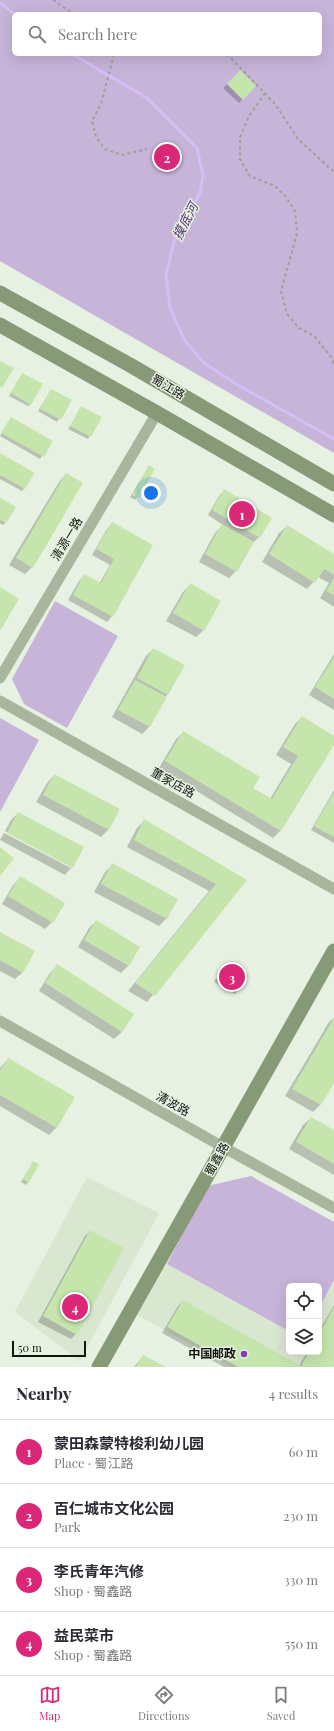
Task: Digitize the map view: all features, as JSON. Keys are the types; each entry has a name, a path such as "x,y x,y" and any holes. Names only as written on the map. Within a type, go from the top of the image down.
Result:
{"street":[{"name":"蜀江路","path":"0,293 130,365 334,484"},
{"path":"0,325 334,515"},
{"name":"清源一路","path":"0,678 157,413"},
{"name":"董家店路","path":"0,700 334,889"},
{"name":"蜀鑫路","path":"99,1367 334,952"},
{"name":"清波路","path":"0,1021 334,1208"}],"path":[{"path":"53,0 71,12"},
{"path":"114,56 102,104 92,121 96,137 105,149 122,155 147,149"},
{"path":"229,56 275,104 298,140 334,172"},
{"path":"265,93 249,116 240,137 240,159 250,176 276,186 295,210 297,233 281,291 285,308 287,314 299,328 314,336 331,357 334,365"}],"shaded area":[{"path":"0,0 334,0 334,453 0,261"},
{"path":"55,601 118,636 67,728 24,704 12,679"},
{"path":"0,718 39,740 0,812"},
{"path":"251,1176 334,1222 334,1280 322,1302 322,1283 286,1283 286,1329 167,1264 207,1186"},
{"path":"87,1177 159,1213 80,1361 15,1312"},
{"path":"167,1264 286,1329 286,1355 322,1355 322,1302 334,1280 334,1367 232,1367 137,1315"}],"building":[{"path":"240,70 256,86 243,100 227,84"},
{"path":"0,361 14,368 2,388 0,387"},
{"path":"22,373 43,384 31,405 11,393"},
{"path":"51,389 72,400 61,420 40,409"},
{"path":"81,406 102,417 91,437 70,426"},
{"path":"11,417 53,441 44,457 1,433"},
{"path":"0,453 35,473 25,489 0,475"},
{"path":"149,465 155,469 139,498 132,495"},
{"path":"66,473 83,483 33,568 16,558"},
{"path":"224,489 272,518 260,538 212,510"},
{"path":"0,498 16,507 6,523 0,520"},
{"path":"112,522 153,545 113,617 73,595 84,574 101,583 114,559 96,549"},
{"path":"222,524 254,542 237,572 205,554"},
{"path":"287,525 334,554 334,575 324,569 315,583 269,554"},
{"path":"334,578 334,595 326,591"},
{"path":"190,583 221,601 204,631 173,613"},
{"path":"0,587 19,599 0,631"},
{"path":"153,648 185,665 168,695 137,678"},
{"path":"334,657 334,699 315,687"},
{"path":"135,680 167,697 150,727 118,710"},
{"path":"302,716 334,736 334,745 281,831 165,761 183,731 260,777 253,788 272,799 298,756 283,747"},
{"path":"54,774 120,809 109,830 43,795"},
{"path":"334,792 334,837 314,826"},
{"path":"18,812 84,847 73,868 7,833"},
{"path":"144,819 247,880 155,996 135,983 216,884 134,840"},
{"path":"0,847 14,858 0,876"},
{"path":"112,863 178,899 167,919 101,884"},
{"path":"20,876 65,903 53,923 8,896"},
{"path":"96,920 140,947 129,966 84,940"},
{"path":"0,932 35,951 23,973 0,960"},
{"path":"225,963 248,975 240,990 217,978"},
{"path":"57,964 134,1014 122,1032 45,983"},
{"path":"334,1018 334,1083 321,1105 292,1089"},
{"path":"8,1058 75,1097 57,1128 0,1095 0,1071"},
{"path":"311,1117 334,1130 334,1164 296,1142"},
{"path":"33,1161 39,1164 29,1183 23,1179"},
{"path":"90,1230 124,1248 77,1335 43,1316"},
{"path":"183,1300 301,1366 307,1355 322,1355 322,1329 334,1307 334,1367 238,1367 167,1327"},
{"path":"143,1355 166,1367 136,1367"}],"waterway":[{"name":"摸底河","path":"0,3 12,12"},
{"name":"摸底河","path":"75,56 147,98 197,148 203,175 200,193 174,241 166,275 170,308 185,341 204,363 236,384 334,439"}],"place":[{"name":"百仁城市文化公园","path":"167,157"},
{"name":"蒙田森蒙特梭利幼儿园","path":"242,514"},
{"name":"李氏青年汽修","path":"232,977"},
{"name":"益民菜市","path":"75,1307"},
{"name":"中国邮政","path":"244,1354"}]}
